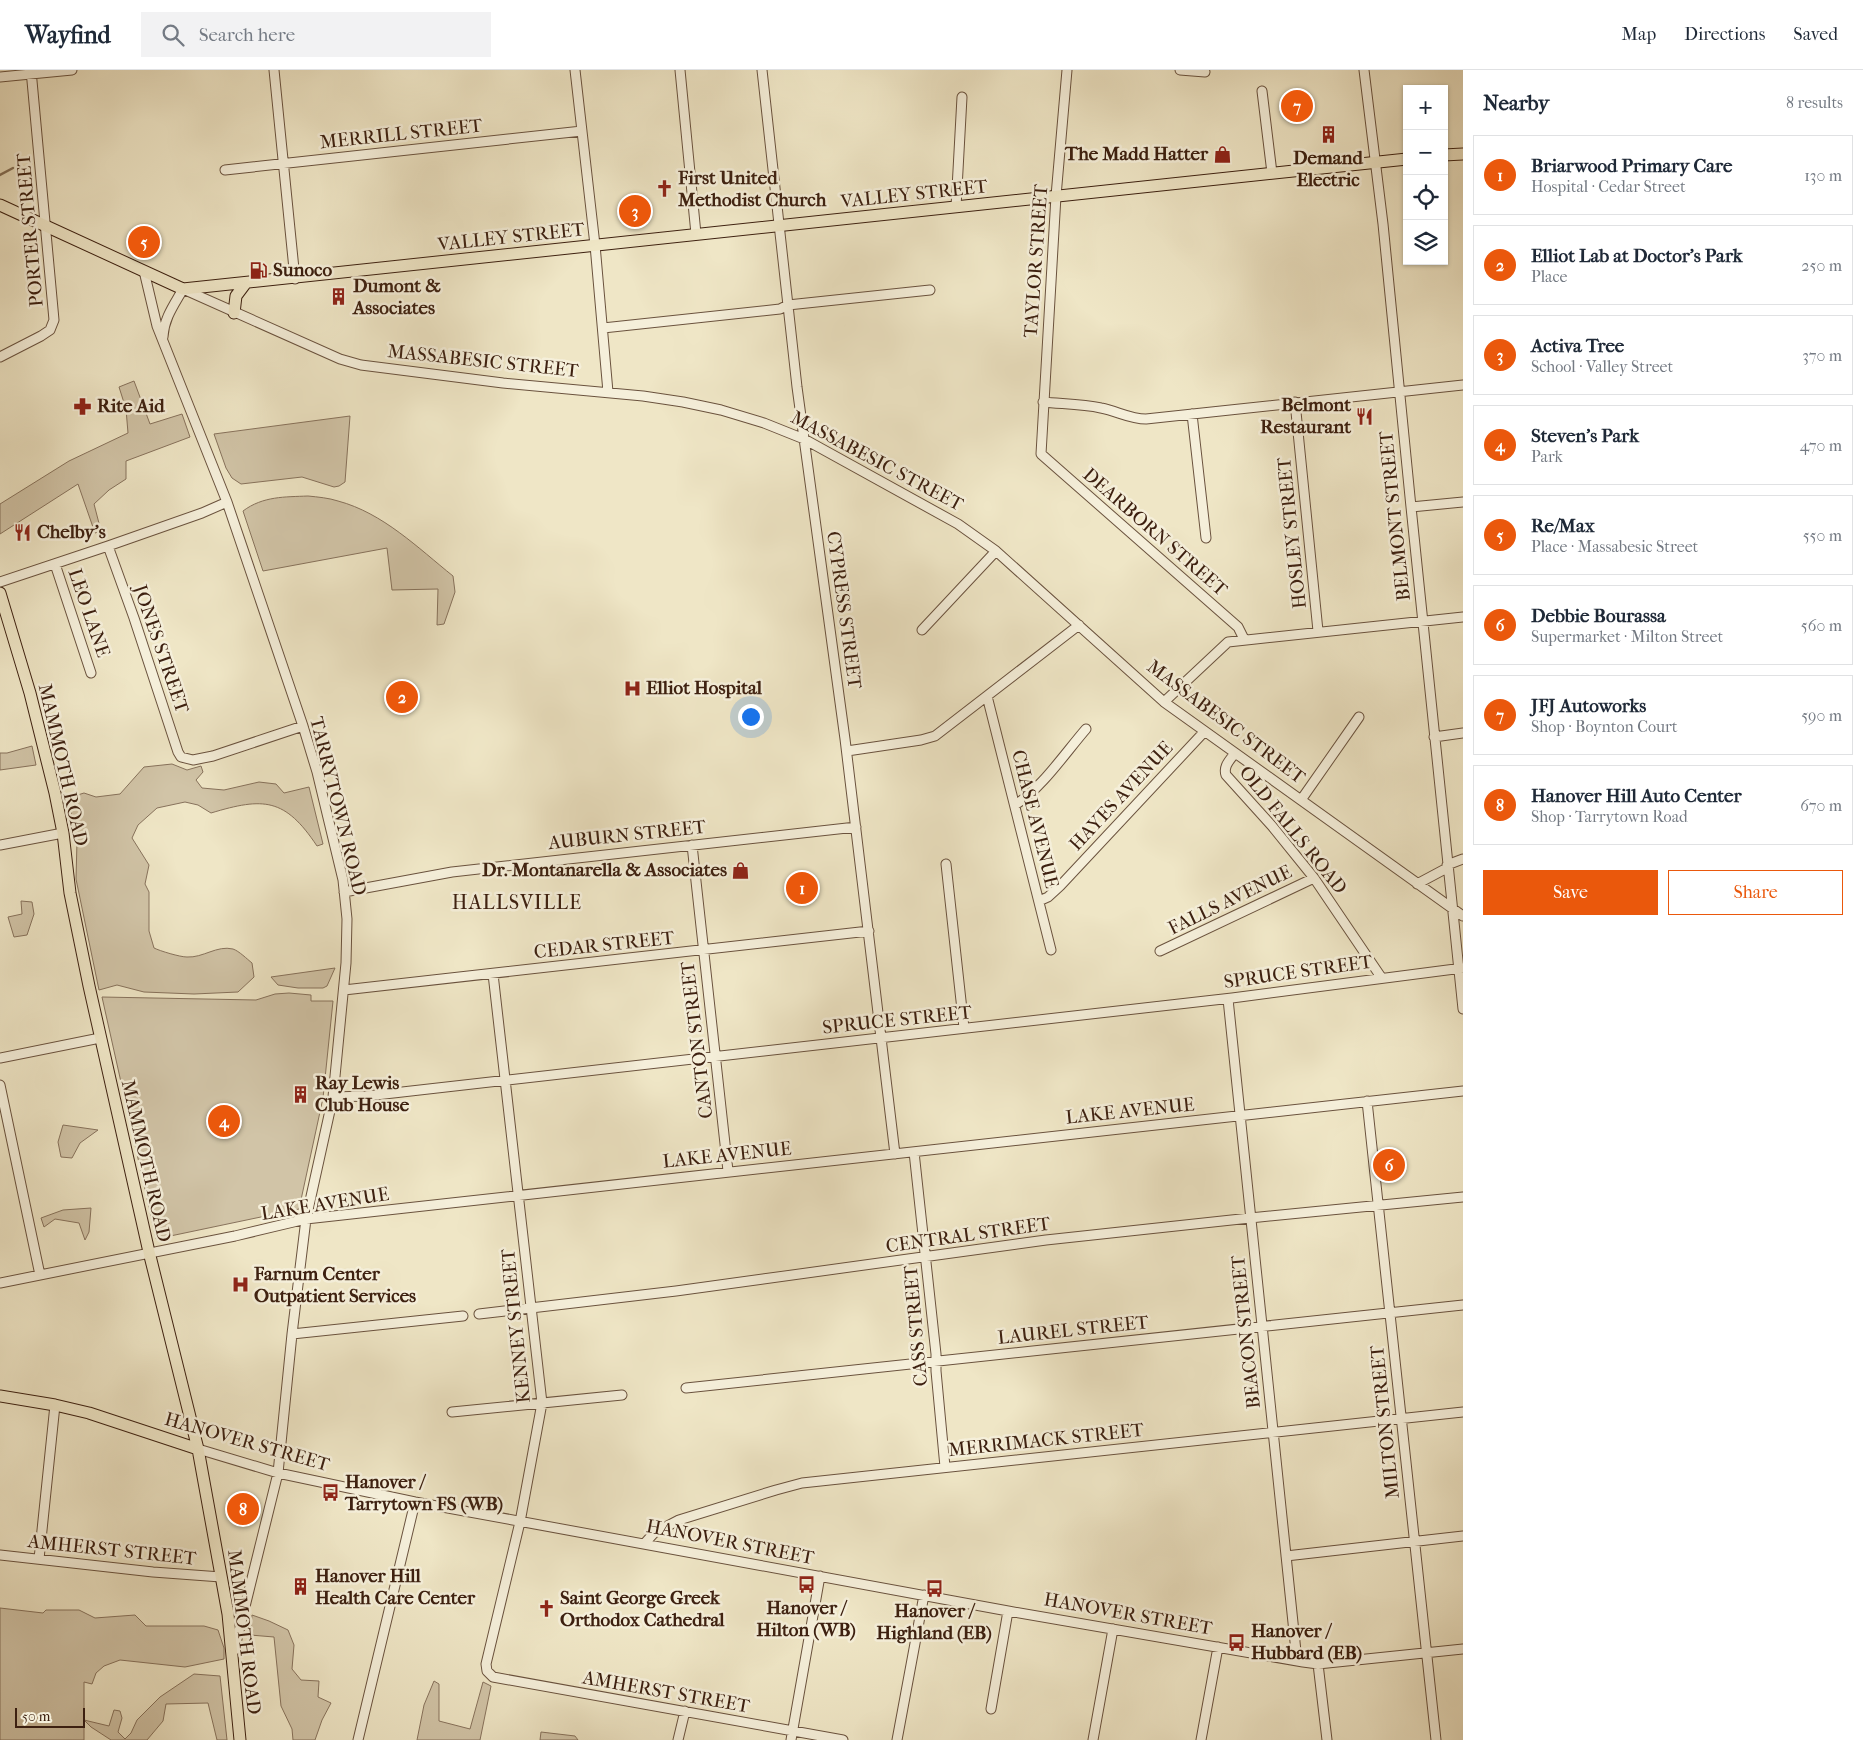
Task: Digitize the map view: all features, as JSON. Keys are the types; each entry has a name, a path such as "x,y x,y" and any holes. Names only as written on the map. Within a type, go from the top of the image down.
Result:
{"main road":[{"path":"1448,156 1463,154"},
{"name":"VALLEY STREET","path":"183,289 295,279 696,234 1403,160"},
{"name":"MASSABESIC STREET","path":"0,205 183,289"},
{"path":"234,313 236,296 246,284"},
{"name":"MAMMOTH ROAD","path":"0,593 30,693 55,793 75,923 100,1038 149,1252 198,1448 221,1576 232,1656 240,1740"},
{"name":"HANOVER STREET","path":"0,1396 55,1404 198,1448"}],"street":[{"path":"0,77 31,72 72,70"},
{"path":"274,70 295,279"},
{"path":"575,70 595,245 608,392"},
{"path":"680,70 696,234"},
{"name":"CYPRESS STREET","path":"762,70 778,226 804,439 847,751 895,1154"},
{"name":"TAYLOR STREET","path":"1041,454 1056,196 1067,70"},
{"path":"1180,70 1205,72"},
{"name":"BELMONT STREET","path":"1364,70 1383,224 1447,867 1461,968 1463,1009"},
{"name":"PORTER STREET","path":"0,357 50,330 54,320 47,225 31,72"},
{"path":"1262,91 1272,173"},
{"path":"956,207 962,97"},
{"name":"MERRILL STREET","path":"225,170 582,131"},
{"name":"TARRYTOWN ROAD","path":"144,271 157,326 163,337 227,502 303,726 317,772 344,892 347,941 333,1098 306,1219 278,1473 232,1656"},
{"path":"163,337 168,314 183,289"},
{"name":"MASSABESIC STREET","path":"183,289 340,359 361,365 503,383 673,400 721,410 764,423 804,439 958,524 996,551 1164,702 1463,916"},
{"path":"603,328 737,314 780,308 788,305 930,290"},
{"path":"1043,402 1102,408 1139,419 1463,385"},
{"name":"HOSLEY STREET","path":"1295,402 1318,631"},
{"path":"1192,414 1206,538"},
{"name":"DEARBORN STREET","path":"1041,454 1238,627 1244,639"},
{"path":"0,582 202,513 227,502"},
{"path":"1410,507 1463,502"},
{"name":"JONES STREET","path":"108,546 181,757 187,760 199,760 303,726"},
{"path":"922,630 996,551"},
{"name":"LEO LANE","path":"55,564 92,673"},
{"path":"1164,702 1228,642 1463,617"},
{"path":"847,751 929,738 941,732 1079,625"},
{"name":"CHASE AVENUE","path":"987,696 1016,804 1051,950"},
{"path":"1301,800 1359,717"},
{"path":"1016,804 1025,799 1086,729"},
{"name":"HAYES AVENUE","path":"1039,901 1054,893 1204,732"},
{"path":"1434,737 1463,734"},
{"name":"OLD FALLS ROAD","path":"1235,753 1224,770 1226,775 1272,826 1314,878 1382,978"},
{"name":"AUBURN STREET","path":"344,892 452,872 856,827"},
{"path":"0,846 62,833"},
{"name":"CANTON STREET","path":"692,845 728,1171"},
{"path":"1417,884 1463,860"},
{"path":"946,864 964,1028"},
{"name":"FALLS AVENUE","path":"1160,952 1314,878"},
{"name":"CEDAR STREET","path":"344,990 869,931"},
{"name":"SPRUCE STREET","path":"333,1098 1228,999 1461,968"},
{"name":"KENNEY STREET","path":"487,1671 486,1664 520,1522 542,1403 493,974"},
{"name":"BEACON STREET","path":"1228,999 1297,1661"},
{"path":"0,1058 100,1038"},
{"path":"0,1084 40,1275"},
{"name":"LAKE AVENUE","path":"0,1283 235,1236 306,1219 1463,1091"},
{"name":"MILTON STREET","path":"1367,1101 1436,1740"},
{"name":"CASS STREET","path":"914,1152 926,1257 945,1467"},
{"name":"CENTRAL STREET","path":"479,1314 676,1291 1046,1240 1463,1197"},
{"name":"LAUREL STREET","path":"686,1388 1463,1305"},
{"path":"292,1334 463,1316"},
{"path":"452,1412 622,1395"},
{"path":"39,1559 55,1404"},
{"name":"MERRIMACK STREET","path":"645,1543 654,1533 679,1520 791,1486 945,1467 1463,1412"},
{"name":"HANOVER STREET","path":"198,1448 278,1473 415,1502 1008,1611 1297,1661 1318,1664 1463,1650"},
{"path":"358,1740 415,1502"},
{"path":"1286,1556 1463,1536"},
{"name":"AMHERST STREET","path":"0,1555 143,1571 221,1576"},
{"path":"792,1735 820,1576"},
{"path":"897,1740 924,1595"},
{"path":"991,1709 1008,1611"},
{"path":"1093,1740 1112,1629"},
{"path":"1201,1740 1218,1647"},
{"path":"1318,1664 1327,1740"},
{"name":"AMHERST STREET","path":"487,1671 492,1677 685,1711 792,1735 843,1740"},
{"path":"678,1740 685,1711"}],"shaded area":[{"path":"134,381 150,424 182,414 190,437 126,461 126,479 109,490 94,504 101,531 95,533 78,484 0,534 0,504 69,461 128,433 126,409 119,387"},
{"path":"350,416 345,482 334,487 302,477 241,484 232,478 226,468 214,434"},
{"path":"308,496 335,500 370,514 399,532 453,576 455,592 444,624 437,625 438,589 392,590 387,548 263,571 243,511 258,502 266,500"},
{"path":"32,746 36,765 0,770 0,753"},
{"path":"172,764 187,770 201,766 203,772 196,780 202,788 224,790 259,782 276,784 284,793 309,787 323,844 317,846 294,818 283,810 272,806 259,804 245,805 211,813 198,805 185,802 157,808 138,825 132,838 149,865 145,884 149,892 149,931 154,948 170,954 187,957 199,956 221,949 233,949 252,963 254,977 238,992 194,994 144,992 117,985 99,990 76,879 77,841 68,798 84,793 96,797 120,794 144,767"},
{"path":"21,901 32,902 34,914 27,935 14,937 8,917 22,914"},
{"path":"335,968 327,986 323,988 298,988 278,985 271,977"},
{"path":"275,994 311,995 311,1001 333,1001 323,1098 299,1209 156,1239 102,997 256,1000"},
{"path":"63,1125 98,1130 80,1143 72,1158 61,1157 58,1142"},
{"path":"91,1208 89,1232 85,1240 79,1223 55,1219 44,1227 41,1218 63,1210"},
{"path":"0,1608 43,1613 46,1610 79,1610 95,1618 135,1615 146,1626 204,1626 218,1630 224,1648 224,1659 185,1667 120,1660 104,1666 96,1673 92,1684 84,1682 84,1740 0,1740"},
{"path":"252,1615 288,1630 294,1645 292,1669 301,1680 319,1681 318,1697 331,1703 322,1720 315,1740 293,1740 292,1729 281,1706 274,1637 250,1635"},
{"path":"194,1674 220,1676 227,1740 217,1740 208,1703 166,1704 163,1721 147,1740 111,1740 84,1720 109,1726 114,1710 120,1711 122,1718 118,1732 125,1739 131,1733 137,1720 160,1697"},
{"path":"434,1681 439,1684 439,1721 470,1729 483,1682 491,1686 480,1740 417,1740 424,1705"},
{"path":"541,1732 575,1736 578,1740 540,1740"}],"waterway":[{"path":"0,175 13,168"}],"place":[{"name":"JFJ Autoworks","path":"1297,106"},
{"name":"Demand Electric","path":"1328,135"},
{"name":"The Madd Hatter","path":"1222,154"},
{"name":"First United Methodist Church","path":"664,189"},
{"name":"Activa Tree","path":"635,211"},
{"name":"Re/Max","path":"144,242"},
{"name":"Sunoco","path":"259,270"},
{"name":"Dumont & Associates","path":"339,297"},
{"name":"Rite Aid","path":"83,406"},
{"name":"Belmont Restaurant","path":"1365,416"},
{"name":"Chelby's","path":"23,532"},
{"name":"Elliot Hospital","path":"632,688"},
{"name":"Elliot Lab at Doctor's Park","path":"402,697"},
{"name":"Dr. Montanarella & Associates","path":"741,870"},
{"name":"Briarwood Primary Care","path":"802,888"},
{"name":"Ray Lewis Club House","path":"301,1094"},
{"name":"Steven's Park","path":"224,1121"},
{"name":"Debbie Bourassa","path":"1389,1165"},
{"name":"Farnum Center Outpatient Services","path":"240,1285"},
{"name":"Hanover / Tarrytown FS (WB)","path":"331,1493"},
{"name":"Hanover Hill Auto Center","path":"243,1509"},
{"name":"Hanover / Hilton (WB)","path":"806,1585"},
{"name":"Hanover Hill Health Care Center","path":"301,1587"},
{"name":"Hanover / Highland (EB)","path":"934,1588"},
{"name":"Saint George Greek Orthodox Cathedral","path":"546,1609"},
{"name":"Hanover / Hubbard (EB)","path":"1237,1642"}],"district":[{"name":"HALLSVILLE","path":"517,902"}]}
